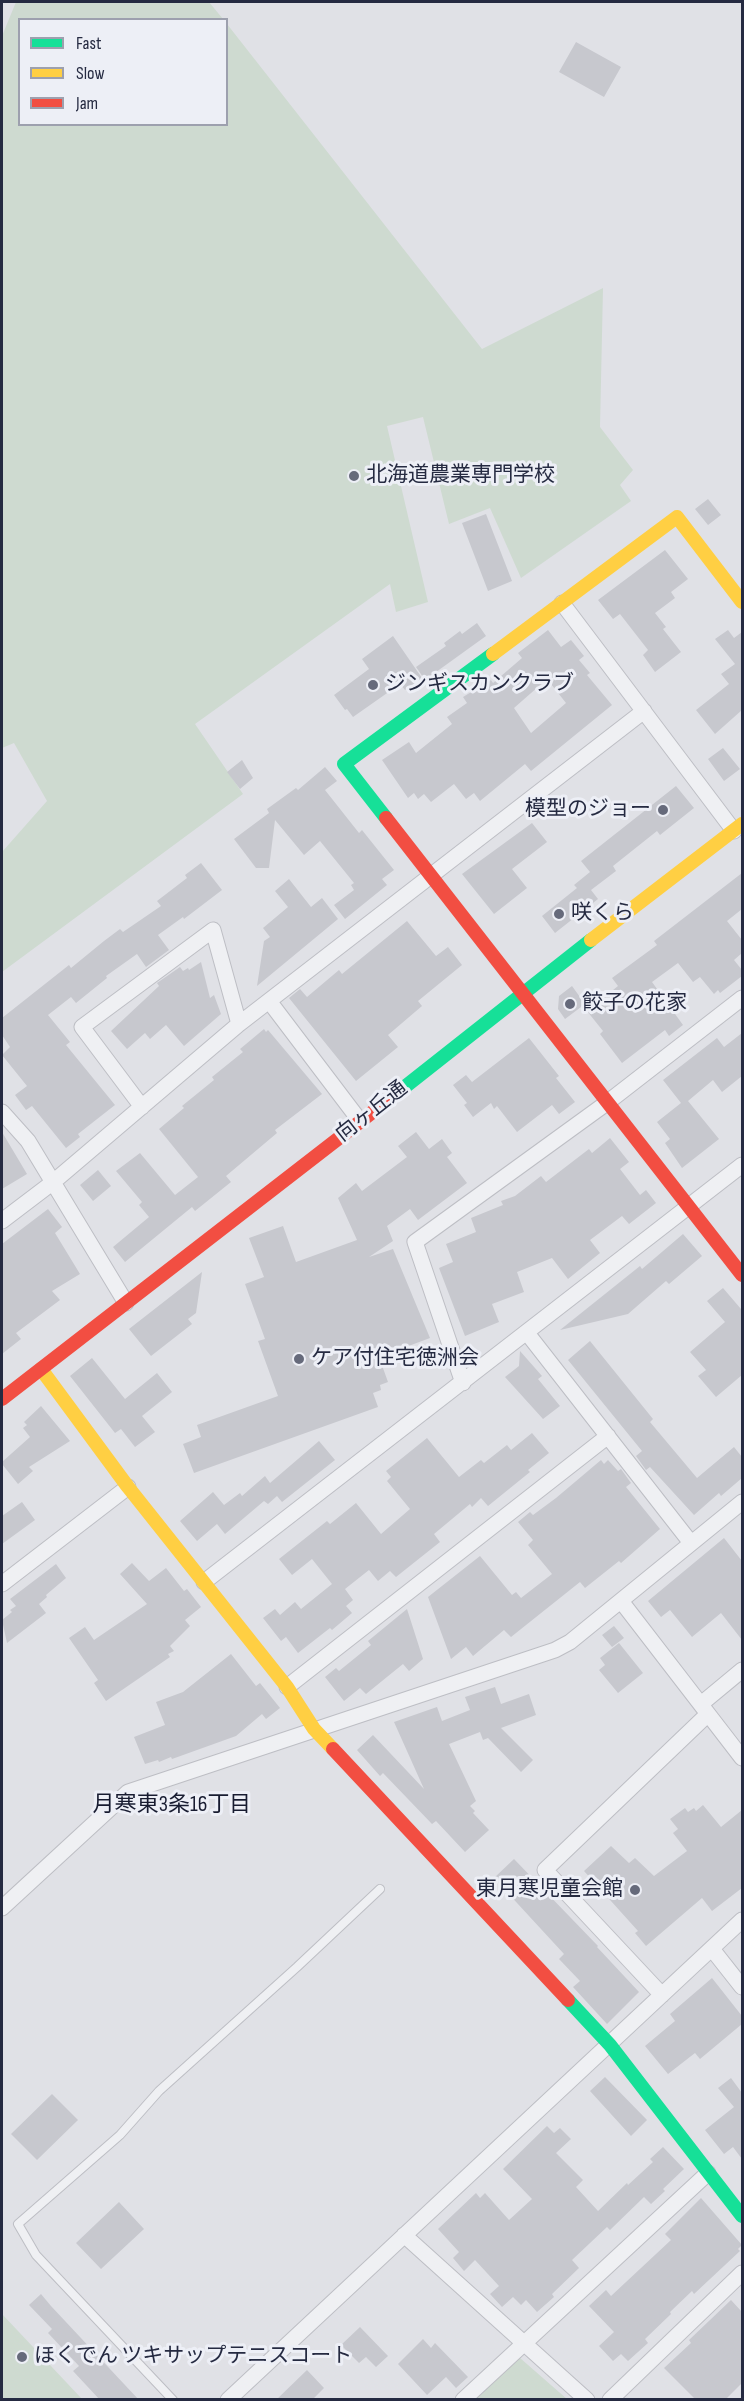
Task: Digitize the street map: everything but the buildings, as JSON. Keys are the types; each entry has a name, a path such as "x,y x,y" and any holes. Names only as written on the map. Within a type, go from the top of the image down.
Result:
{"street":[{"path":"742,602 677,517 344,764 742,1275"},
{"path":"562,603 644,711 738,827"},
{"path":"2,1221 52,1183 239,1024 644,711"},
{"name":"向ヶ丘通","path":"2,1399 497,1016 522,992 738,827"},
{"path":"142,1107 82,1027 213,930 239,1024"},
{"path":"463,1383 415,1242 608,1102 742,998"},
{"path":"269,1001 360,1121"},
{"path":"2,1112 28,1141 126,1303"},
{"path":"204,1582 742,1165"},
{"path":"527,1333 691,1543"},
{"path":"40,1369 128,1487 287,1687 314,1729 610,2044 742,2216"},
{"path":"287,1687 608,1437"},
{"path":"2,1584 128,1487"},
{"path":"2,1908 128,1792 555,1650 570,1642 742,1502"},
{"path":"621,1601 742,1758"},
{"path":"662,1995 545,1870 742,1670"},
{"path":"228,2400 742,1920"},
{"path":"712,1948 742,1987"},
{"path":"463,2400 708,2173"},
{"path":"404,2235 587,2400"},
{"path":"610,2400 742,2273"}],"lane":[{"path":"174,2400 36,2255 18,2224 120,2135 159,2091 380,1889"}],"shaded area":[{"name":"北海道農業専門学校","path":"16,2 209,2 222,18 18,18 18,126 228,126 228,25 482,349 603,288 600,427 633,470 620,485 631,501 521,578 490,508 449,524 423,417 387,426 428,602 396,612 390,584 195,724 243,794 2,972 2,852 47,801 14,743 2,748 2,36"},
{"name":"ほくでん ツキサップテニスコート","path":"2,2314 82,2399 2,2399"},
{"path":"520,2358 567,2399 467,2400 511,2359"}],"traffic: fast":[{"path":"386,818 344,764 493,654"},
{"path":"392,1097 591,940"},
{"path":"568,2000 610,2045 742,2216"}],"traffic: slow":[{"path":"493,654 677,517 742,602"},
{"path":"591,940 742,824"},
{"path":"41,1369 128,1487 287,1687 314,1729 333,1749"}],"traffic: jam":[{"path":"386,818 742,1275"},
{"path":"2,1399 392,1097"},
{"path":"333,1749 568,2000"}],"place":[{"name":"北海道農業専門学校","path":"354,476"},
{"name":"ジンギスカンクラブ","path":"373,685"},
{"name":"模型のジョー","path":"663,810"},
{"name":"咲くら","path":"559,914"},
{"name":"餃子の花家","path":"570,1004"},
{"name":"ケア付住宅徳洲会","path":"299,1359"},
{"name":"東月寒児童会館","path":"635,1890"},
{"name":"ほくでん ツキサップテニスコート","path":"22,2357"}],"district":[{"name":"月寒東3条16丁目","path":"172,1805"}]}
